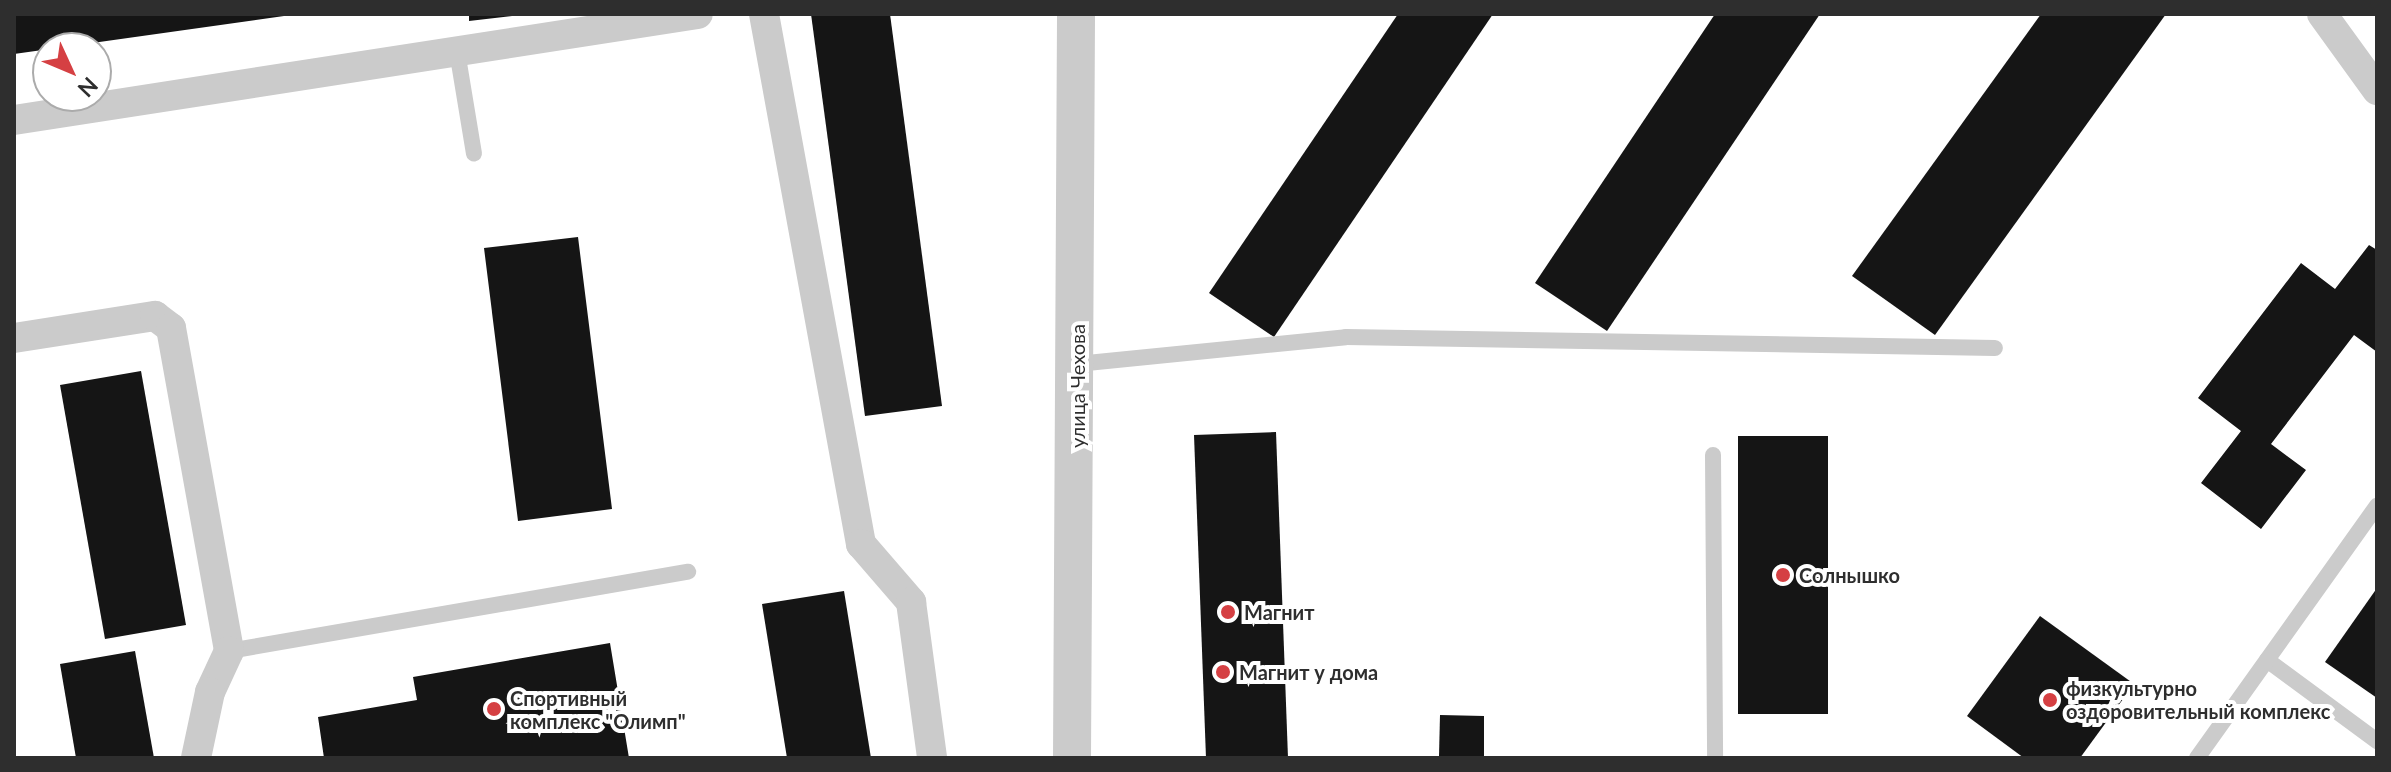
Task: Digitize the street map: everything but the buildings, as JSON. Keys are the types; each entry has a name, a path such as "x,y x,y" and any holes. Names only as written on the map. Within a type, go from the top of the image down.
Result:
{"street":[{"path":"14,120 698,14"},
{"path":"764,14 861,544 911,602 932,758"},
{"name":"улица Чехова","path":"1072,758 1077,364 1076,14"},
{"path":"2322,14 2377,90"},
{"path":"14,338 155,316 171,328 229,651 210,692 196,758"}],"lane":[{"path":"457,51 474,154"},
{"path":"1077,364 1346,337 1995,348"},
{"path":"1713,455 1715,758"},
{"path":"2197,758 2377,506"},
{"path":"229,651 688,572"},
{"path":"2267,660 2377,741"}],"place":[{"name":"Солнышко","path":"1783,575"},
{"name":"Магнит","path":"1228,612"},
{"name":"Магнит у дома","path":"1223,672"},
{"name":"физкультурно оздоровительный комплекс","path":"2050,700"},
{"name":"Спортивный комплекс \"Олимп\"","path":"494,709"}]}
